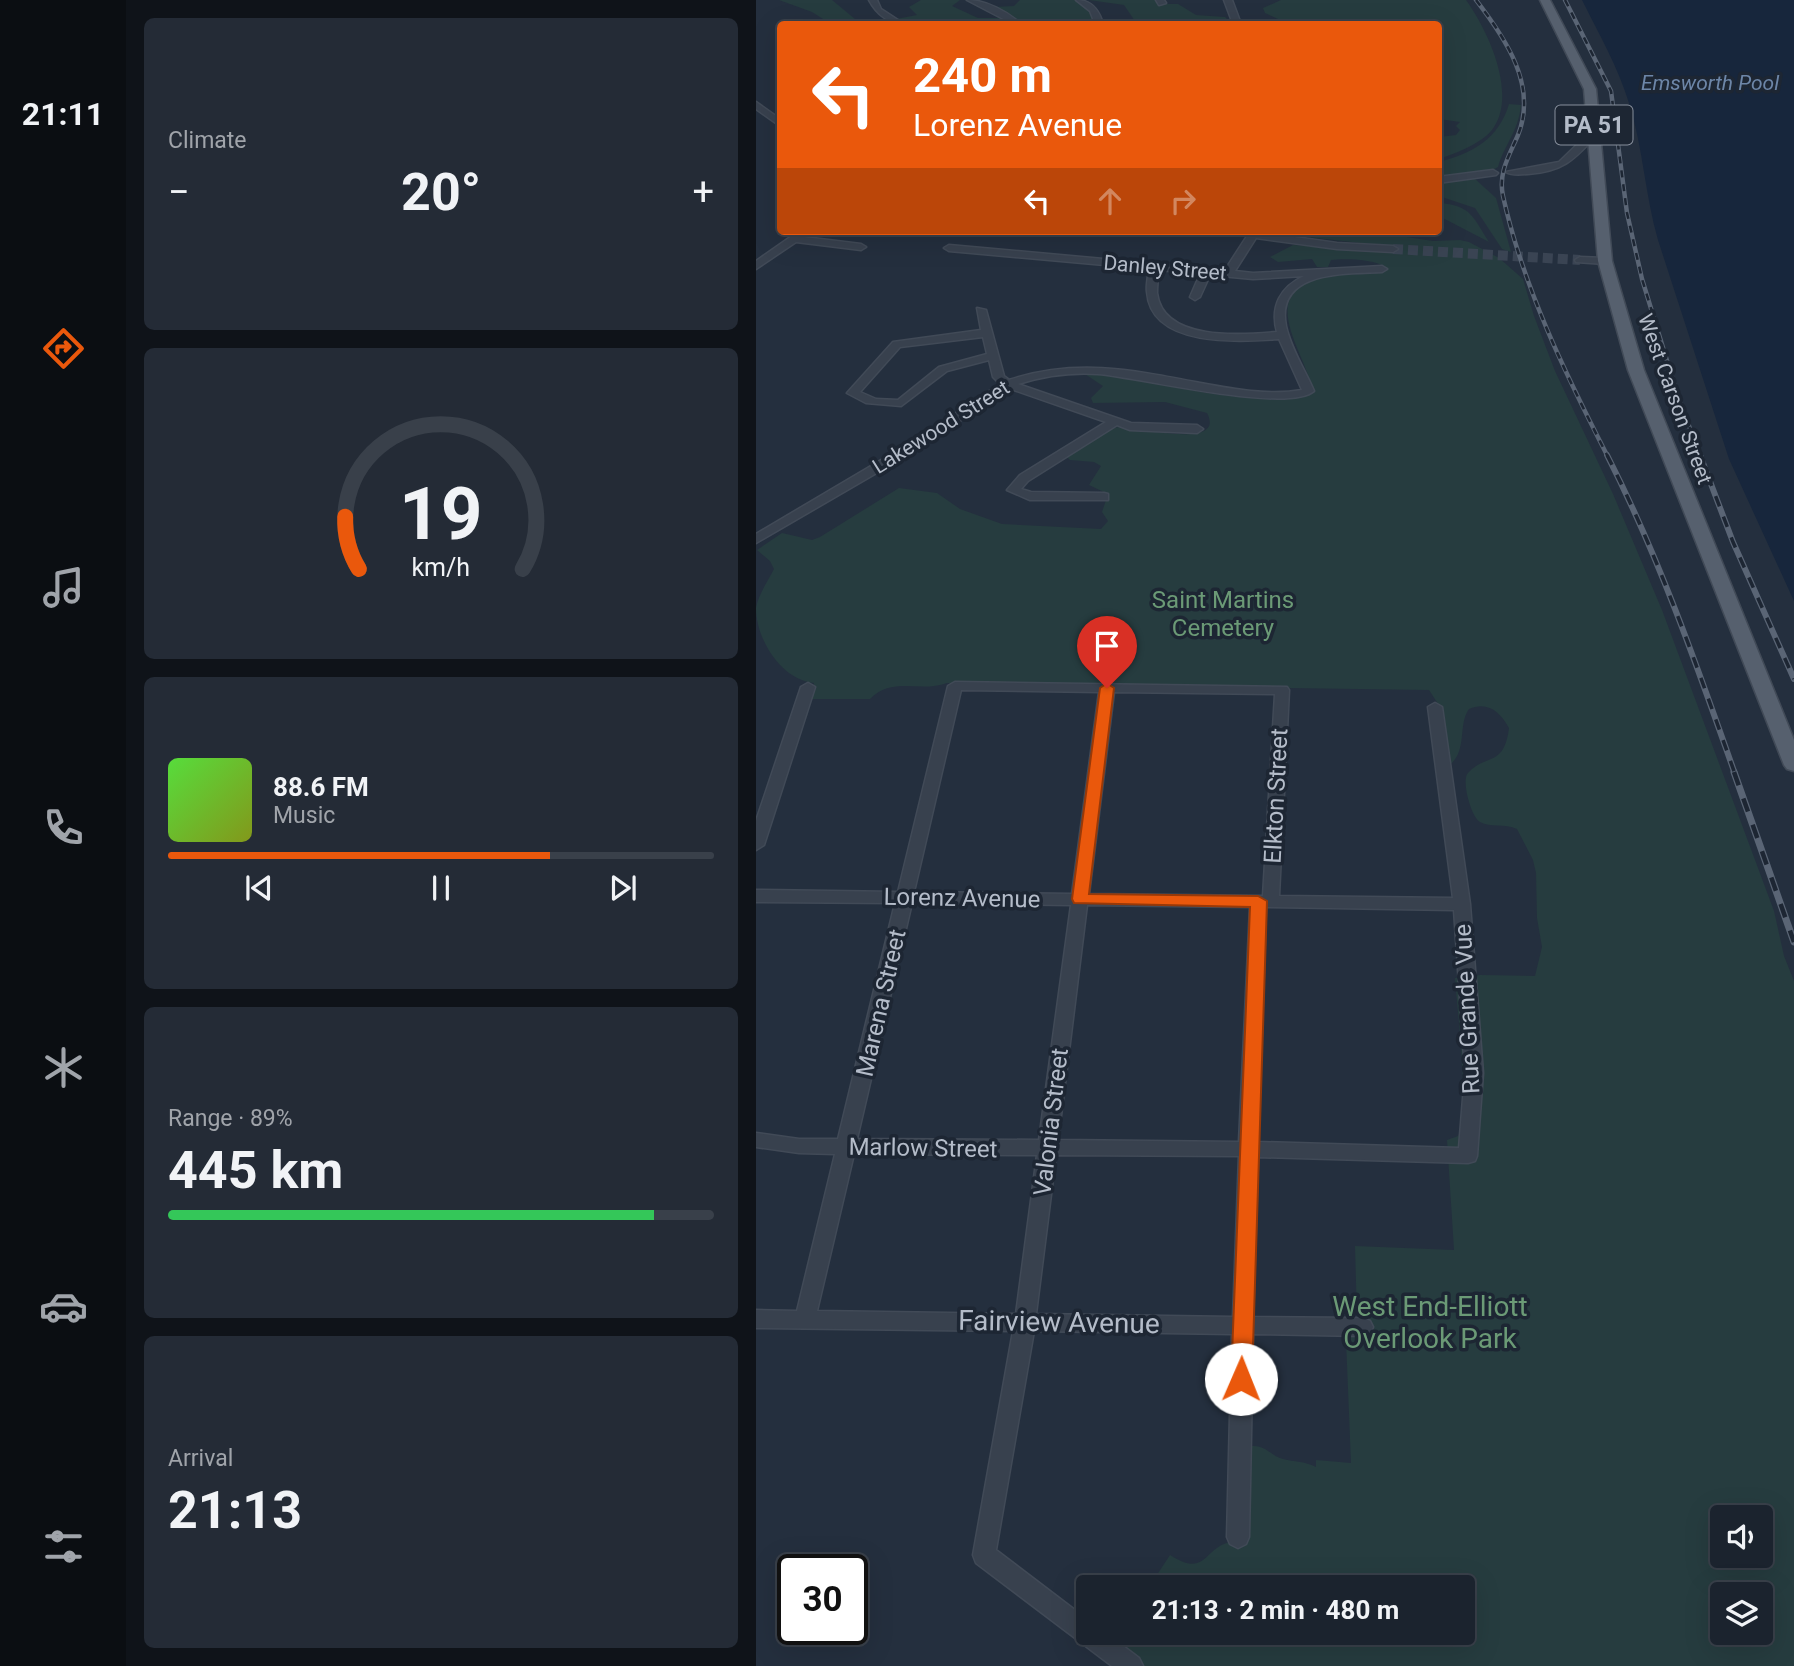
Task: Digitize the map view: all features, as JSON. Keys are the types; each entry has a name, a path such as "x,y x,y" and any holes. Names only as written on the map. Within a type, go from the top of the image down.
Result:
{"main road":[{"name":"West Carson Street","path":"1545,0 1590,89 1605,261 1636,370 1794,765"}],"street":[{"path":"871,0 896,21"},
{"path":"971,0 1015,21"},
{"path":"1080,0 1094,10 1098,21"},
{"path":"1228,0 1236,21"},
{"path":"756,105 777,121"},
{"path":"1511,172 1559,165 1568,160 1584,139 1595,132"},
{"path":"1442,179 1493,173"},
{"path":"756,266 800,235"},
{"path":"1228,274 1251,235"},
{"path":"1259,235 1337,246 1393,249"},
{"path":"795,239 861,247"},
{"name":"Danley Street","path":"949,248 1253,276 1382,269"},
{"path":"1580,260 1605,261"},
{"path":"1154,267 1150,283 1157,308 1166,321 1194,333 1226,338 1283,335 1281,306 1288,291 1303,281 1328,272"},
{"path":"1195,297 1206,272"},
{"path":"981,310 999,377 1007,384 1130,426 1197,429"},
{"path":"986,333 897,344 853,393 875,402 901,403 943,369 992,356"},
{"name":"Lakewood Street","path":"756,539 919,443 1007,384 1046,372 1096,369 1244,393 1301,394 1308,391 1283,335"},
{"path":"1104,497 1030,496 1013,490 1024,478 1116,421"},
{"name":"Marena Street","path":"805,1319 955,686 1107,688"},
{"path":"756,845 808,687"},
{"name":"Elkton Street","path":"1107,688 1282,690 1264,901 1249,1149 1238,1537"},
{"name":"Valonia Street","path":"1107,688 1025,1322 984,1555 1130,1666"},
{"name":"Rue Grande Vue","path":"1435,707 1462,904 1474,1073 1468,1156"},
{"name":"Lorenz Avenue","path":"756,896 1462,904"},
{"name":"Marlow Street","path":"756,1140 799,1146 1249,1149 1468,1156"},
{"name":"Fairview Avenue","path":"756,1319 1363,1327"}],"green space":[{"path":"779,0 832,0 857,21 826,21 812,12"},
{"path":"921,0 960,0 952,6 978,18 1001,18 1004,21 896,19 917,15 909,7"},
{"path":"1020,0 1075,0 1091,10 1094,21 1019,21 994,7 1014,6"},
{"path":"1089,0 1159,0 1163,4 1178,4 1196,15 1225,17 1229,21 1135,21 1124,5"},
{"path":"1281,0 1466,0 1490,44 1501,79 1500,113 1494,127 1477,143 1442,158 1442,137 1456,135 1460,130 1456,126 1460,122 1442,119 1442,21 1280,21 1265,13 1263,8"},
{"path":"1509,104 1521,105 1514,131 1498,167 1489,172 1442,178 1442,161 1483,143 1505,116"},
{"path":"1474,178 1496,198 1511,252 1502,249 1475,208 1442,197 1442,182"},
{"path":"1442,203 1458,206 1470,214 1489,242 1442,218"},
{"path":"1288,235 1394,235 1433,241 1460,240 1499,258 1523,279 1555,371 1613,494 1662,610 1774,911 1784,956 1794,981 1794,1666 1141,1666 1115,1645 1475,1645 1475,1575 1157,1575 1170,1555 1182,1562 1198,1563 1222,1545 1231,1542 1248,1450 1252,1446 1261,1447 1283,1459 1316,1467 1316,1460 1351,1463 1346,1340 1342,1339 1357,1318 1355,1246 1454,1250 1447,1140 1458,1136 1463,1107 1455,978 1480,975 1535,976 1542,947 1533,860 1517,829 1484,824 1477,819 1466,790 1468,773 1481,763 1499,755 1507,741 1509,728 1502,717 1488,707 1469,709 1457,757 1450,763 1442,710 1429,690 947,683 937,686 897,686 879,692 870,699 811,699 814,683 802,680 781,666 760,632 756,608 774,569 770,561 757,550 782,533 812,540 820,537 899,488 937,493 960,509 1002,524 1101,529 1108,521 1102,512 1108,494 1089,485 1101,466 1094,462 1070,460 1066,456 1092,438 1113,428 1191,434 1204,431 1209,424 1207,413 1165,402 1093,403 1091,398 1103,386 1085,374 1096,372 1231,396 1285,398 1308,395 1312,391 1309,377 1288,316 1289,303 1295,291 1327,275 1367,274 1388,269 1377,263 1361,260 1331,260 1328,267 1317,267 1312,259 1278,262 1270,257 1293,245 1392,251 1379,245"}],"water":[{"name":"Emsworth Pool","path":"1582,0 1794,0 1794,601 1729,459 1658,240 1638,137 1625,90"}],"tunnel":[{"path":"1393,249 1580,260"}],"railway":[{"path":"1476,0 1507,46 1521,80 1524,98 1518,135 1505,165 1502,180 1503,196 1512,230 1547,330 1608,457"},
{"path":"1565,0 1611,91 1627,213 1642,279 1679,400 1701,457"},
{"path":"1607,455 1660,572 1692,652 1735,774"},
{"path":"1700,455 1733,542 1794,679"},
{"path":"1734,772 1794,942"}],"route":[{"path":"1107,688 1080,899 1258,901 1241,1379"}],"park label":[{"name":"Saint Martins Cemetery","path":"1223,614"},
{"name":"West End-Elliott Overlook Park","path":"1430,1322"}]}
